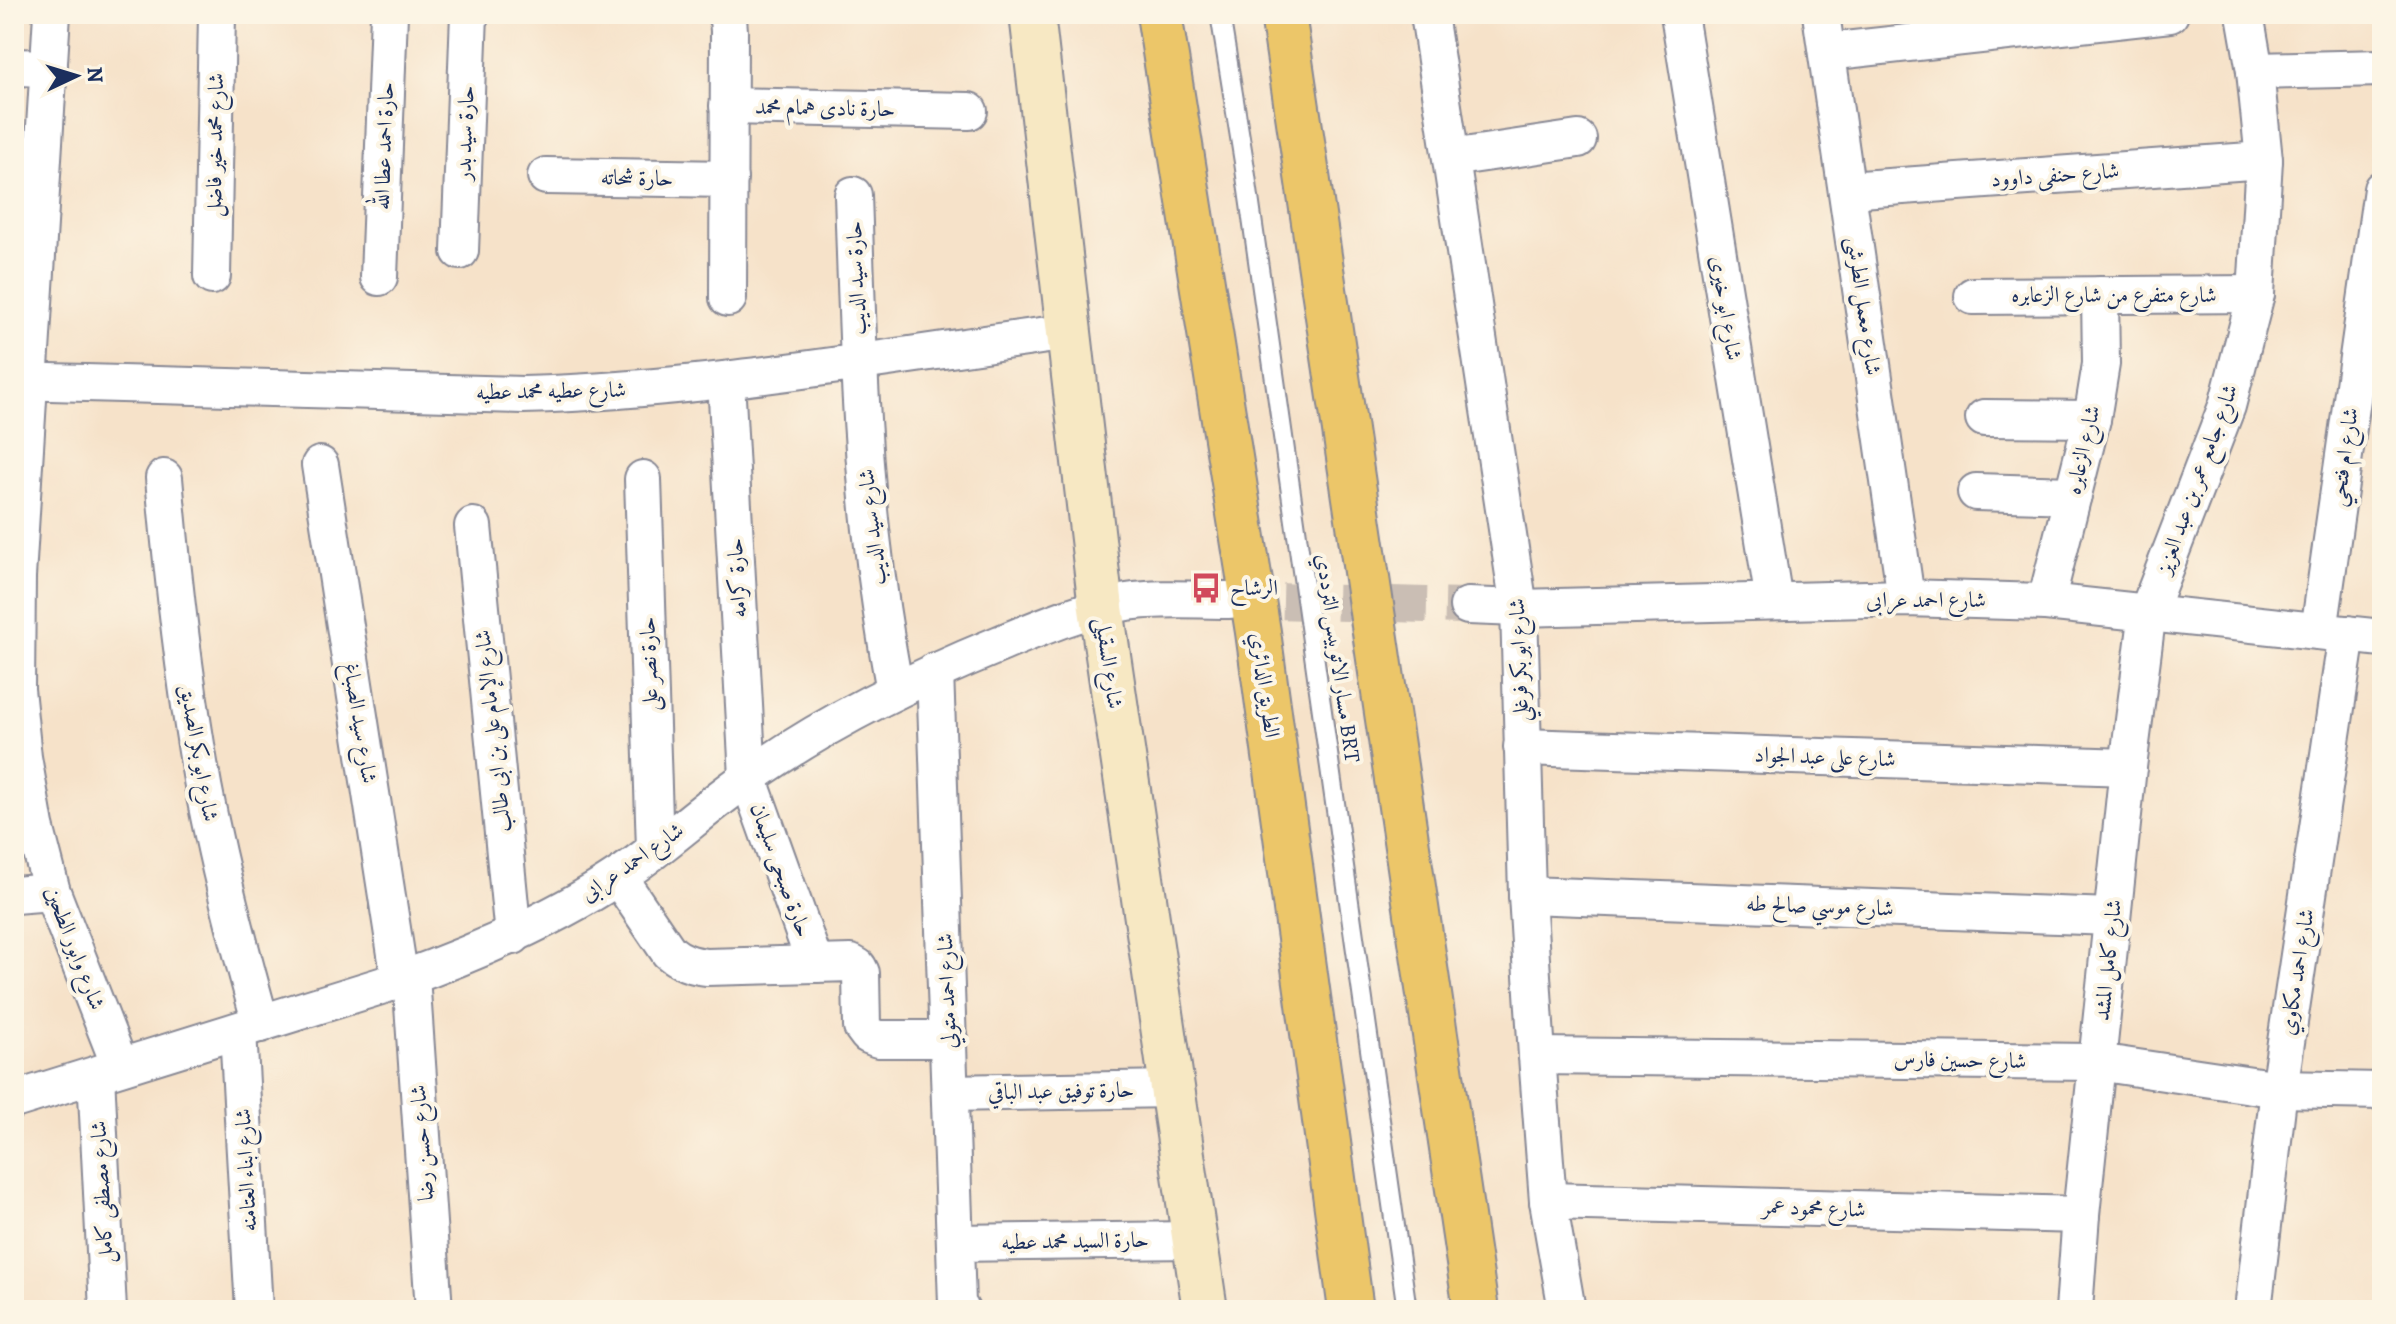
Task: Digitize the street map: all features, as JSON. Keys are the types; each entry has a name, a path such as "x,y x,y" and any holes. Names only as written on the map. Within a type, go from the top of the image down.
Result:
{"highway":[{"name":"الطريق الدائري","path":"1159,14 1258,632 1351,1310"},
{"path":"1283,14 1476,1310"}],"street":[{"name":"شارع محمد خير فاضل","path":"212,276 217,14"},
{"name":"حارة احمد عطا الله","path":"379,277 389,14"},
{"name":"حارة سيد بدر","path":"460,251 469,14"},
{"path":"725,14 729,31 728,106"},
{"name":"شارع السقيلى","path":"1032,14 1101,608 1205,1310"},
{"name":"شارع ابو بكر فرغلي","path":"1429,14 1519,608 1527,895 1537,1056 1548,1201 1567,1310"},
{"name":"شارع ابو خيرى","path":"1679,14 1774,601"},
{"name":"شارع معمل الطرشى","path":"1821,14 1906,598"},
{"path":"1827,52 2170,14"},
{"name":"شارع جامع عمر بن عبد العزيز","path":"2148,611 2227,406 2256,294 2264,160 2255,71 2245,14"},
{"name":"شارع وابور الطحين","path":"62,15 49,68 27,222 16,577 16,689 23,757 35,826 52,892 108,1071"},
{"path":"14,67 49,68"},
{"path":"2255,71 2382,68"},
{"name":"حارة نادى همام محمد","path":"728,298 728,106 969,111"},
{"path":"1451,158 1578,139"},
{"name":"شارع حنفى داوود","path":"1847,190 2264,160"},
{"name":"حارة شحاته","path":"546,176 729,179"},
{"name":"شارع ام فتحي","path":"2349,634 2382,189"},
{"name":"حارة سيد الديب","path":"853,195 859,361"},
{"name":"شارع متفرع من شارع الزعابره","path":"1973,296 2256,294"},
{"name":"شارع الزعابره","path":"2046,602 2092,419 2101,364 2100,295"},
{"name":"شارع عطيه محمد عطيه","path":"22,381 523,395 645,389 726,380 1069,332"},
{"name":"شارع سيد الديب","path":"859,361 870,527 880,609 895,691"},
{"name":"حارة كرامه","path":"726,380 748,777"},
{"path":"1984,418 2092,419"},
{"name":"شارع سيد الصباغ","path":"320,465 405,978"},
{"name":"شارع ابو بكر الصديق","path":"164,478 174,586 197,753 237,934 249,1027"},
{"name":"حارة نصر على","path":"643,479 655,849"},
{"path":"1976,492 2073,495"},
{"name":"شارع الإمام على بن ابى طالب","path":"473,526 513,936"},
{"name":"شارع احمد عرابى","path":"1468,606 1519,608 1906,598 2046,602 2349,634"},
{"name":"شارع احمد عرابى","path":"14,1100 405,978 513,936 618,877 748,777 808,738 935,671 1044,626 1101,608 1148,600 1229,600"},
{"name":"شارع كامل المشد","path":"2074,1310 2112,917 2148,611"},
{"name":"شارع احمد مكاوي","path":"2253,1310 2279,1089 2349,634"},
{"name":"شارع احمد متولي","path":"935,671 957,1304 961,1310"},
{"name":"شارع على عبد الجواد","path":"1522,747 2128,767"},
{"name":"حارة صبحى سليمان","path":"748,777 815,964"},
{"path":"618,877 669,952 680,960 693,966 706,967 848,963 858,967 861,973 862,1027 873,1038 949,1039"},
{"path":"14,895 52,892"},
{"name":"شارع موسي صالح طه","path":"1527,895 2112,917"},
{"name":"شارع حسن رضا","path":"405,978 434,1310"},
{"name":"شارع ابناء العتامنه","path":"249,1027 254,1310"},
{"name":"شارع حسين فارس","path":"1537,1056 2097,1062 2279,1089 2382,1091"},
{"name":"شارع مصطفى كامل","path":"108,1071 108,1310"},
{"name":"حارة توفيق عبد الباقي","path":"951,1093 1171,1089"},
{"name":"شارع محمود عمر","path":"1548,1201 2081,1215"},
{"name":"حارة السيد محمد عطيه","path":"955,1243 1194,1240"}],"lane":[{"name":"مسار الاتوبيس الترددي BRT","path":"1220,14 1244,162 1407,1310"}],"tunnel":[{"path":"1229,600 1468,606"}],"place":[{"name":"الرشاح","path":"1206,588"}]}
